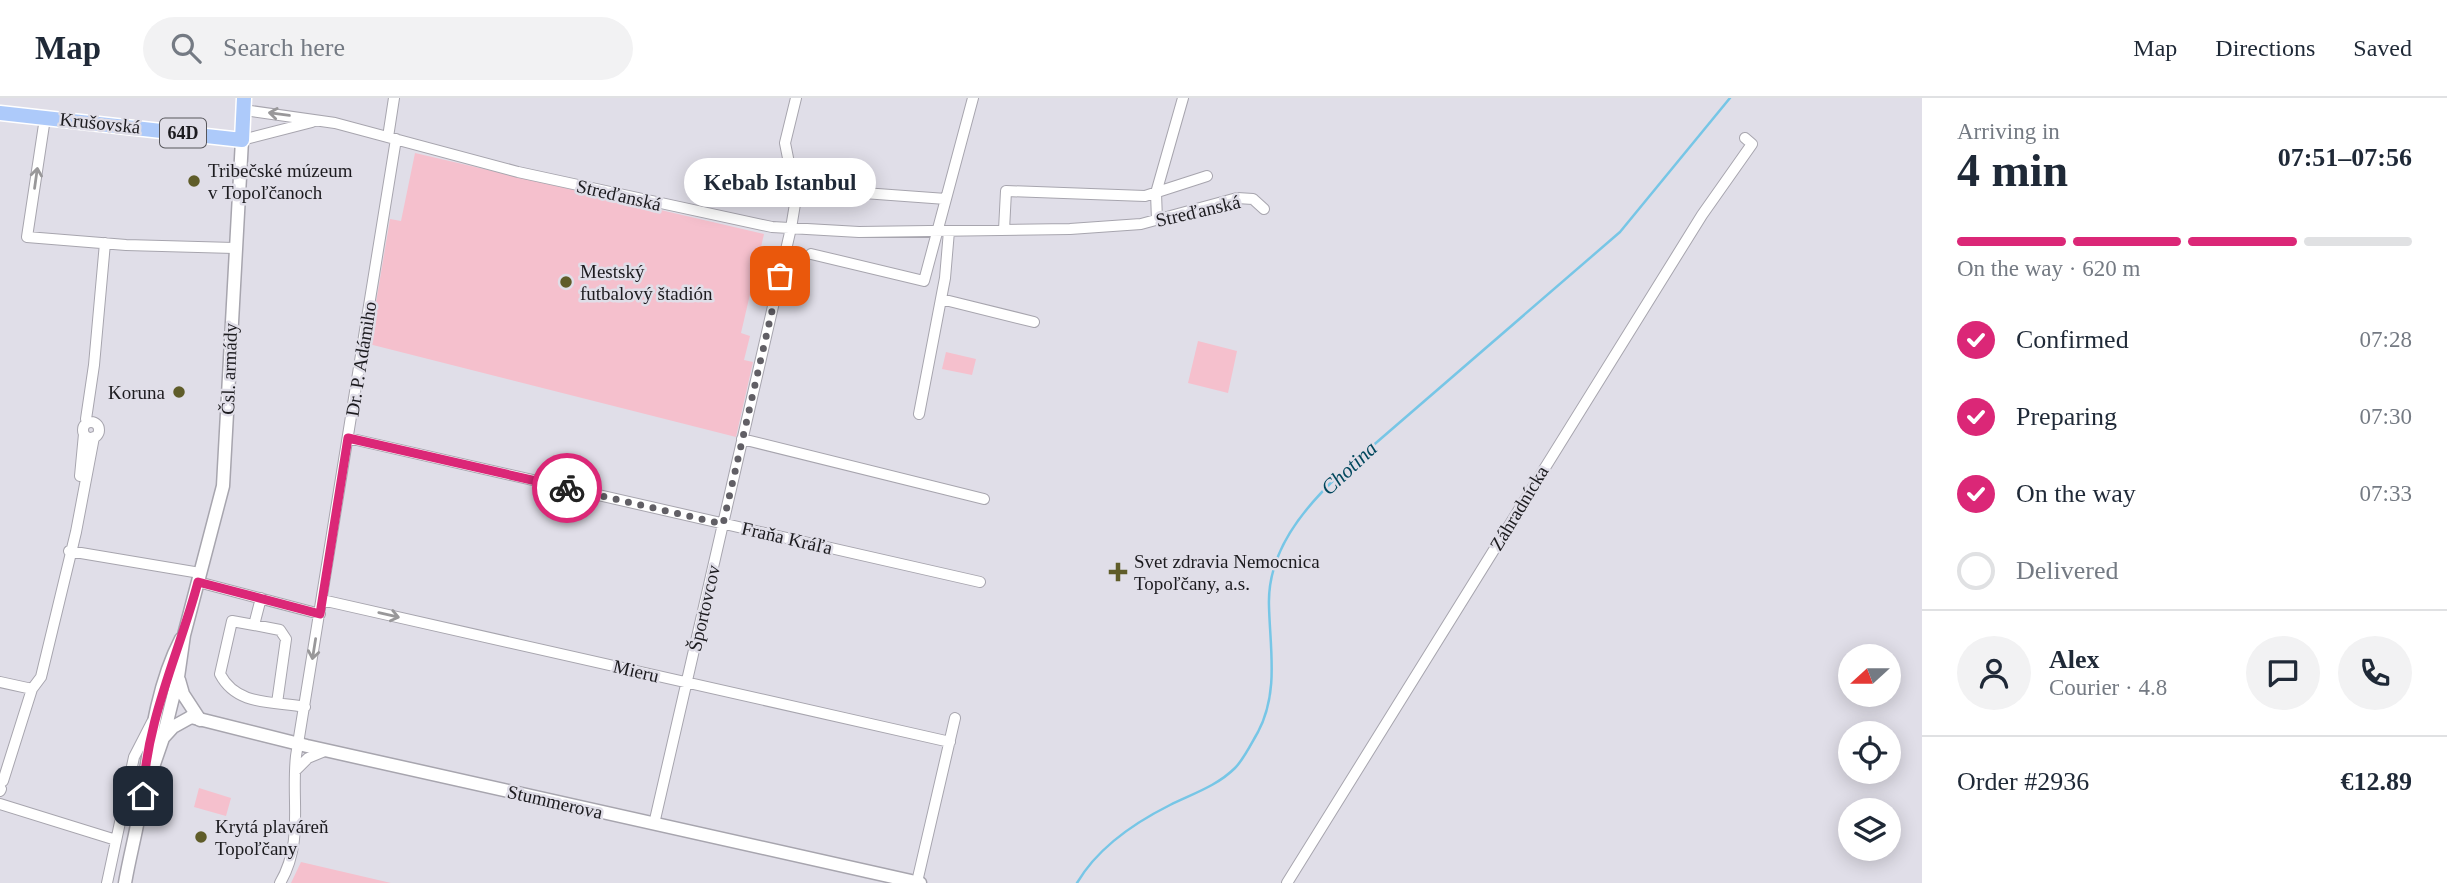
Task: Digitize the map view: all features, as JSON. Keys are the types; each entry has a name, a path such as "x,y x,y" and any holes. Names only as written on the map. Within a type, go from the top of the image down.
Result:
{"main road":[{"name":"Čsl. armády","path":"164,710 178,677 184,635 225,473 234,248 244,104"},
{"name":"Krušovská","path":"0,113 242,140"},
{"name":"Čsl. armády","path":"164,710 171,659 184,635"},
{"path":"163,738 173,727 196,719 183,694 178,677"},
{"path":"125,883 143,796 163,738 164,710"},
{"path":"143,796 144,770 164,710"},
{"name":"Stummerova","path":"164,710 327,751 918,883"}],"street":[{"path":"392,138 394,98"},
{"name":"Športovcov","path":"654,824 792,228 795,188 785,143 796,98"},
{"path":"811,254 924,281 972,98"},
{"path":"1157,220 1156,192 1183,98"},
{"name":"Streďanská","path":"244,104 314,121 335,123 518,172 684,210 792,228 859,232 949,231 1141,224 1237,198 1253,200 1265,209"},
{"path":"45,118 27,237 234,248"},
{"name":"Streďanská","path":"242,140 314,121"},
{"name":"Dr. P. Adámiho","path":"280,883 292,859 296,839 295,772 383,218 392,138"},
{"name":"Záhradnícka","path":"1287,883 1702,215 1752,144 1745,138"},
{"name":"Streďanská","path":"1004,230 1006,191 1145,197 1207,176"},
{"path":"795,188 946,199"},
{"path":"919,414 941,299 949,231"},
{"path":"86,419 95,358 105,243"},
{"path":"941,299 1034,322"},
{"path":"1,787 32,689 41,677 72,539 89,436"},
{"name":"Fraňa Kráľa","path":"348,438 980,582"},
{"path":"742,439 984,499"},
{"path":"69,551 199,578 320,614"},
{"path":"254,625 261,598"},
{"name":"Mieru","path":"322,600 950,742"},
{"path":"277,703 286,639 280,630 232,621 220,674 229,689 268,705 277,703 305,707"},
{"path":"0,682 32,689"},
{"path":"107,883 134,757 164,710"},
{"path":"918,883 955,718"},
{"path":"295,772 307,758 327,751"},
{"path":"0,804 116,840"}],"shaded area":[{"name":"Mestský futbalový štadión","path":"415,153 764,234 741,333 750,336 744,360 753,362 736,437 369,344 390,219 401,221"},
{"path":"1198,341 1237,351 1228,393 1188,383"},
{"path":"946,352 976,359 972,375 942,369"},
{"path":"199,788 231,798 226,816 194,807"},
{"path":"301,862 391,883 291,883"}],"waterway":[{"name":"Chotina","path":"1077,883 1095,858 1118,837 1157,812 1220,780 1235,768 1244,756 1265,717 1269,701 1272,670 1269,606 1274,568 1290,533 1313,502 1340,474 1620,232 1730,98"}],"way so far":[{"path":"567,488 723,524 780,276"}],"place":[{"name":"Tribečské múzeum v Topoľčanoch","path":"194,181"},
{"name":"Kebab Istanbul","path":"780,276"},
{"name":"Mestský futbalový štadión","path":"566,282"},
{"name":"Koruna","path":"179,392"},
{"name":"Svet zdravia Nemocnica Topoľčany, a.s.","path":"1118,572"},
{"name":"Krytá plaváreň Topoľčany","path":"201,837"}],"route":[{"path":"143,796 144,770 171,659 184,635 198,582 320,614 348,438 567,488"}]}
